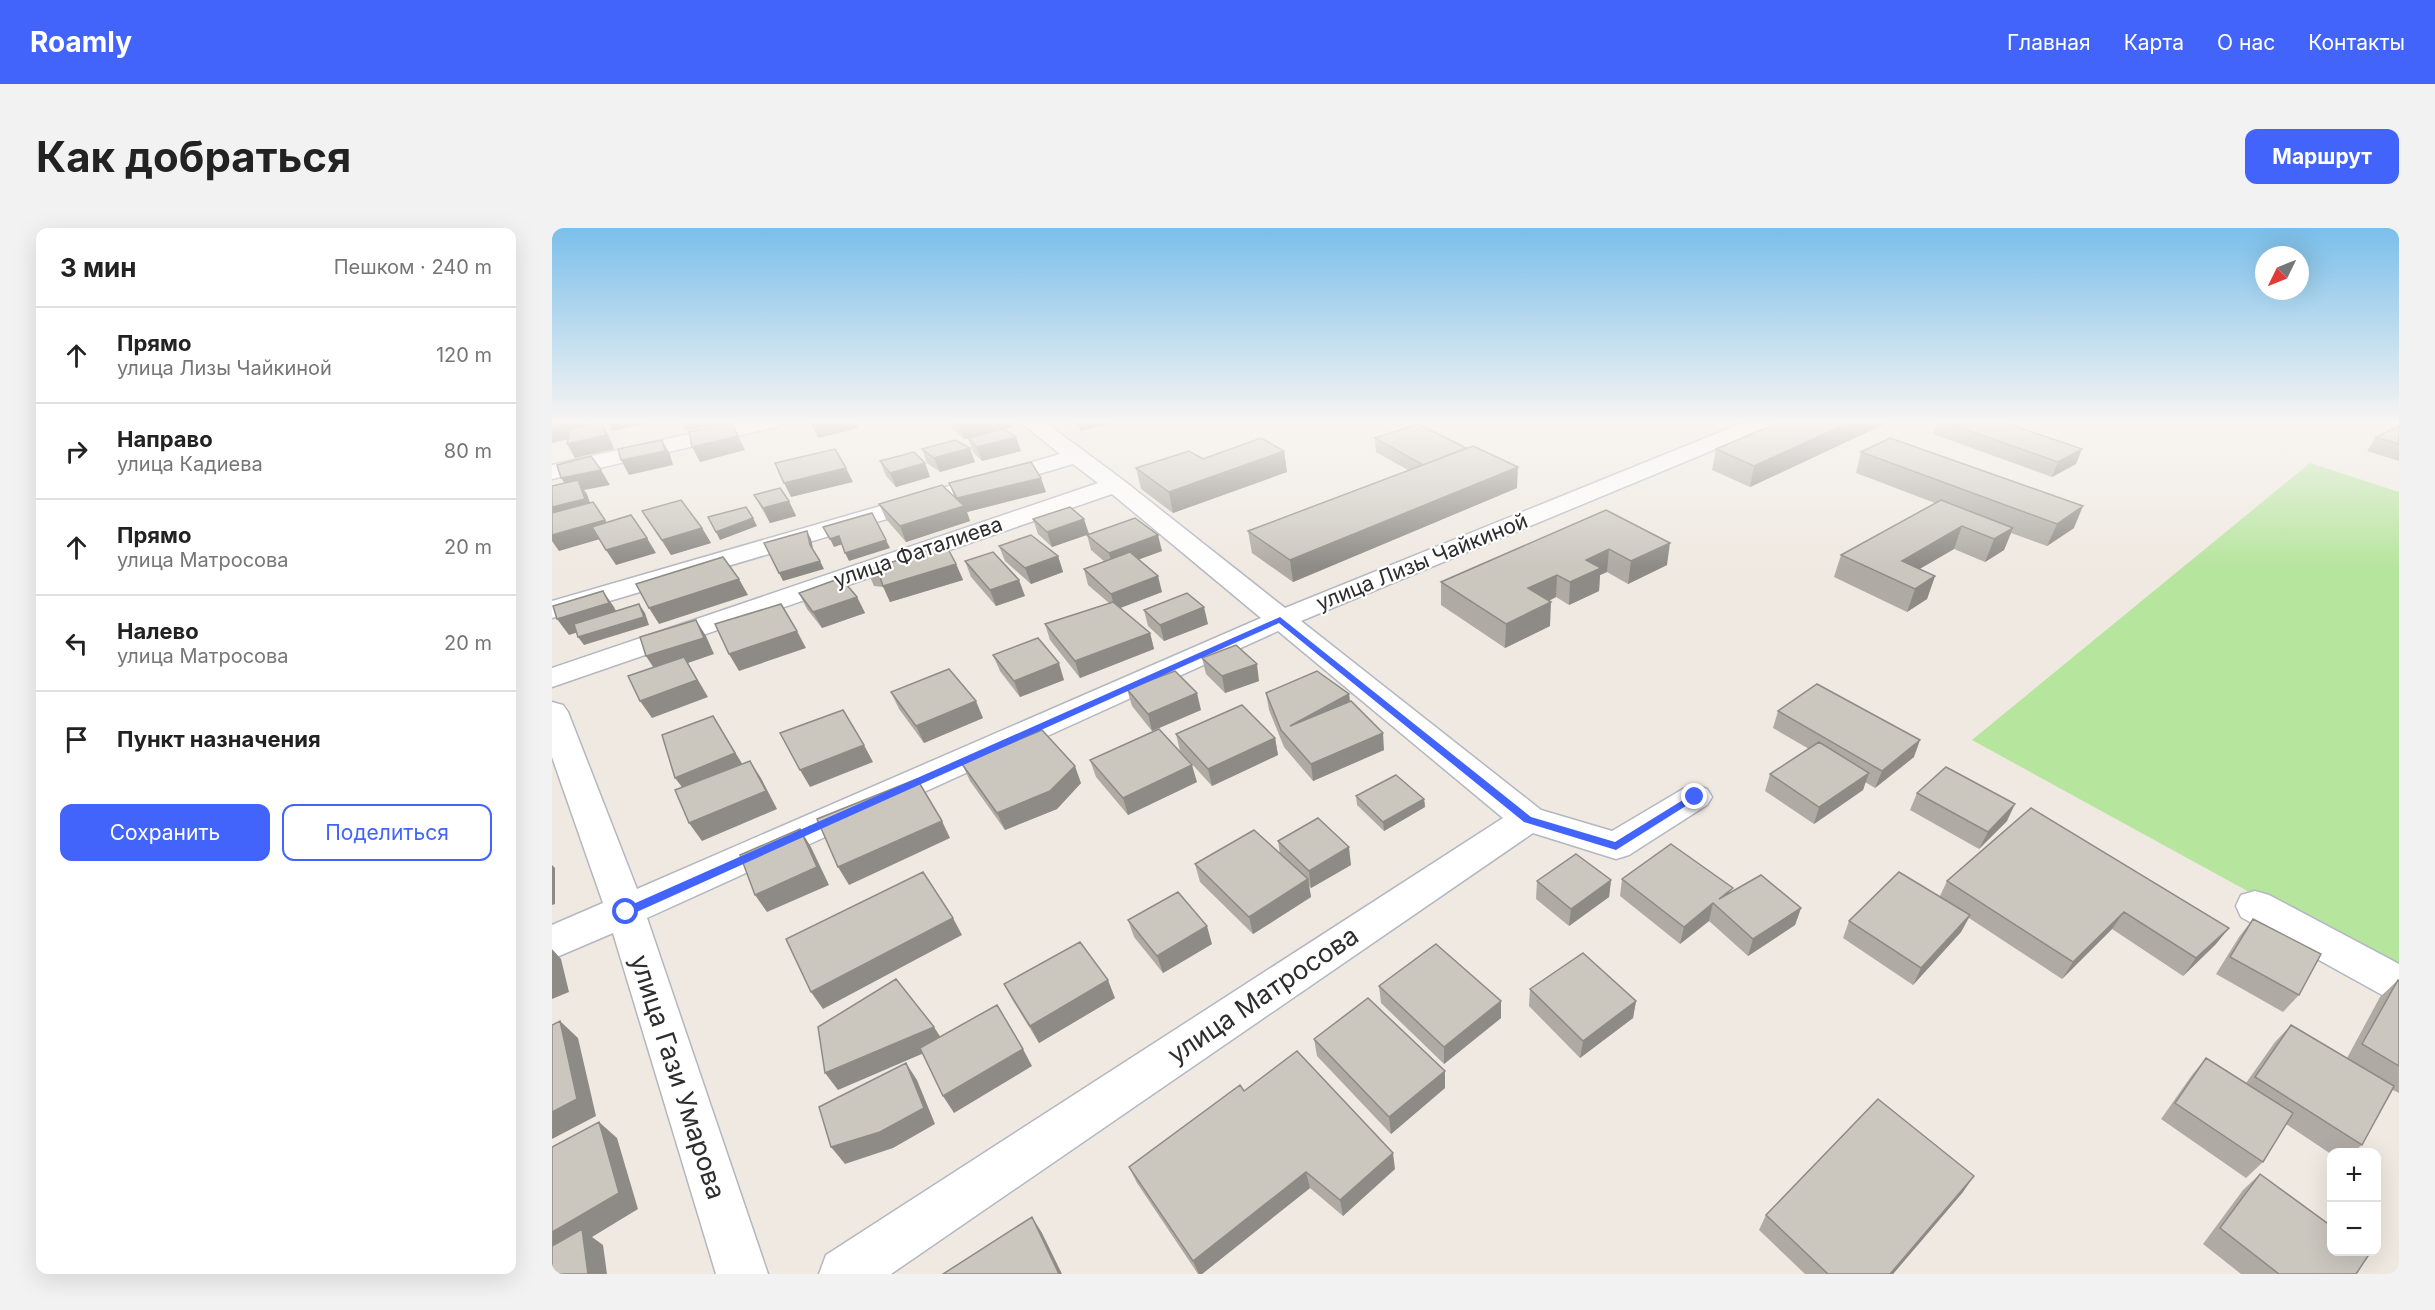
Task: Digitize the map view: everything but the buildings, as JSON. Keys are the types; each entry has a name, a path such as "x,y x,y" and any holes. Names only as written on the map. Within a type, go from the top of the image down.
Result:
{"street":[{"path":"552,610 1032,469"},
{"path":"1093,469 1528,819 1616,846 1695,797"},
{"name":"улица Лизы Чайкиной","path":"552,943 1280,620 1650,469"},
{"name":"улица Фаталиева","path":"552,678 1115,485"},
{"name":"улица Гази Умарова","path":"552,712 626,912 741,1274"},
{"name":"улица Матросова","path":"845,1274 1528,819"},
{"path":"2254,906 2399,984"}],"green space":[{"path":"2303,469 2328,469 2399,492 2399,974 1972,740"}],"route":[{"path":"626,912 1280,620 1528,819 1616,846 1695,797"}]}
